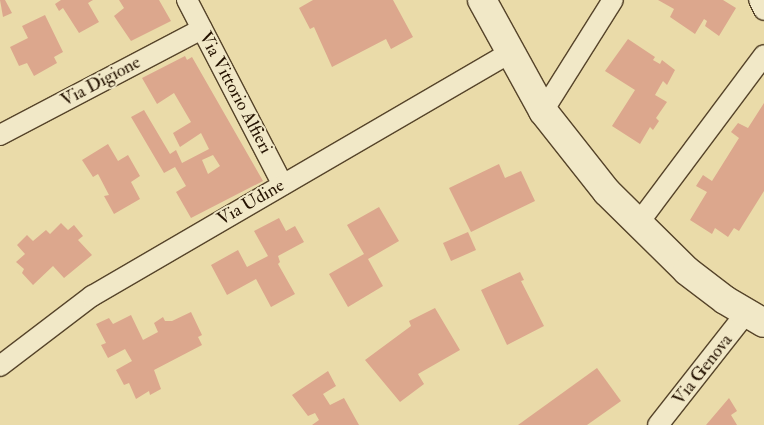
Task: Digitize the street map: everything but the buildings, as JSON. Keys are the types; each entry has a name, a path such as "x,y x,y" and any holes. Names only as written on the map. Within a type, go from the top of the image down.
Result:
{"street":[{"name":"Via Vittorio Alfieri","path":"187,0 283,185"},
{"path":"482,0 543,111 573,152 637,225 687,271 755,318 764,342"},
{"path":"543,111 613,0"},
{"path":"759,0 764,10"},
{"name":"Via Digione","path":"0,136 202,29"},
{"name":"Via Udine","path":"0,366 92,296 510,53"},
{"path":"637,225 764,55"},
{"name":"Via Genova","path":"658,425 755,318"}]}
